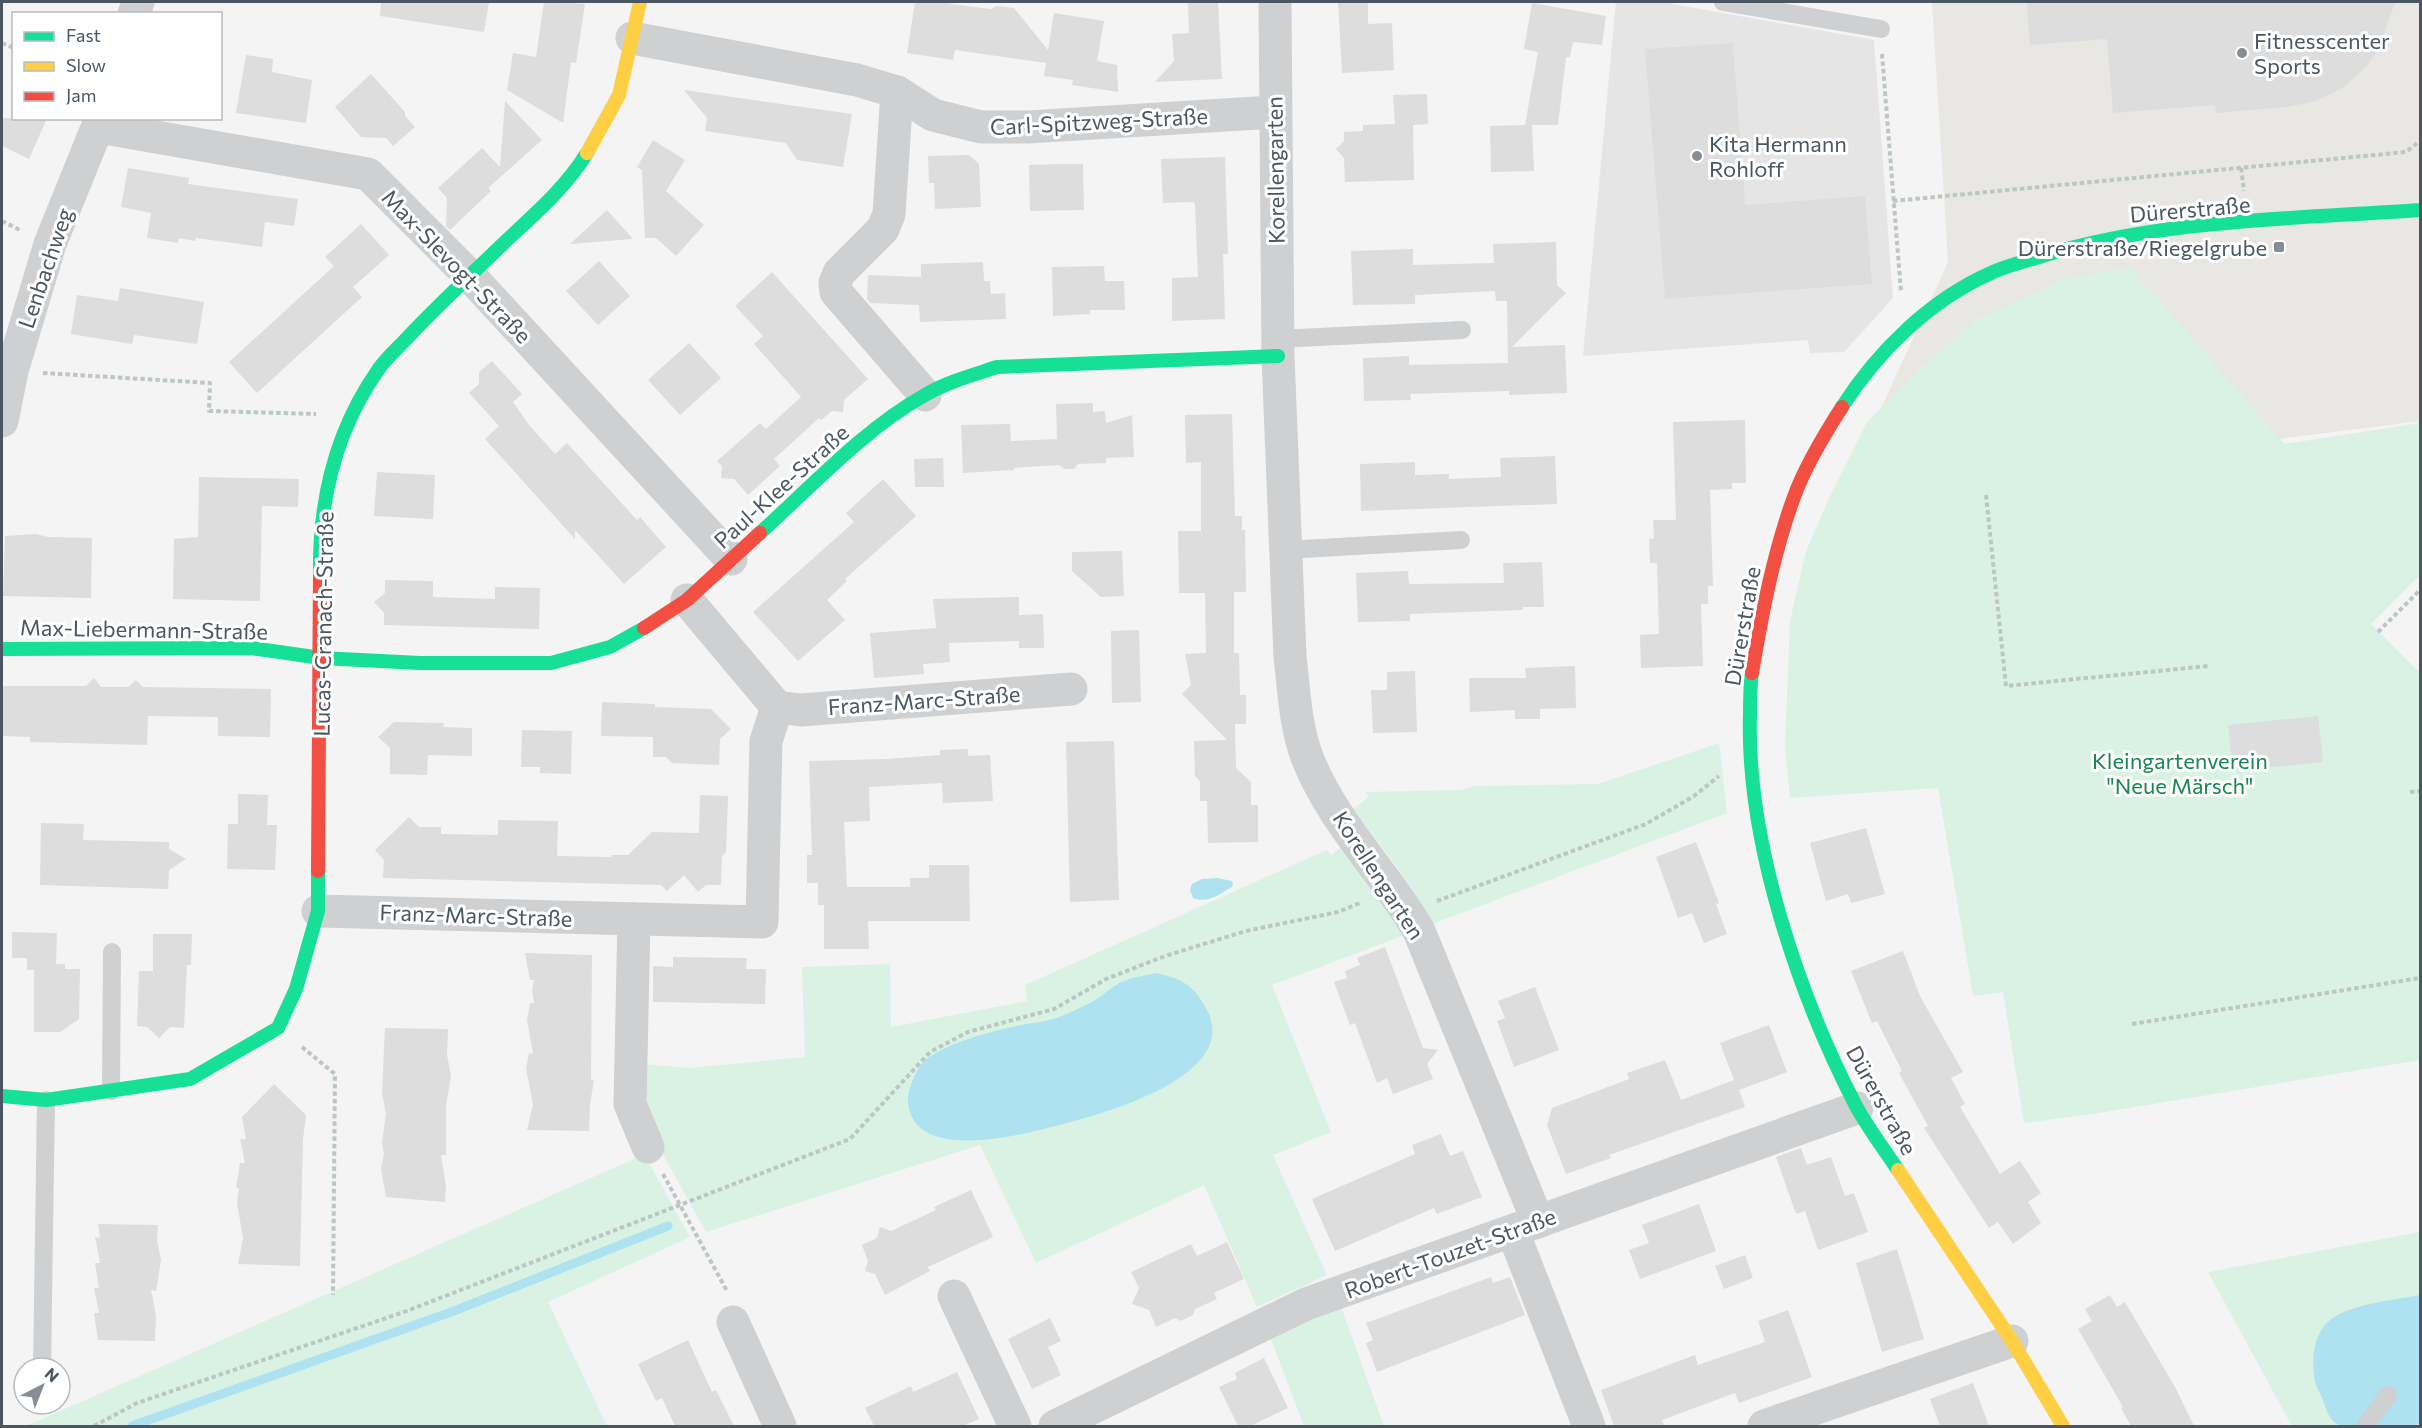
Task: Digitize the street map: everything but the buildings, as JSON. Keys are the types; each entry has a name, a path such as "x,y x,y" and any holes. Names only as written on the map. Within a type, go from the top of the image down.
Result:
{"street":[{"name":"Lucas-Cranach-Straße","path":"278,1028 296,989 318,911 320,559 324,508 336,453 350,415 379,368 425,319 576,171 598,137 619,95 640,2"},
{"name":"Korellengarten","path":"1275,2 1274,112 1278,347 1290,657 1295,706 1307,756 1321,786 1351,836 1400,901 1419,931 1526,1227 1589,1426"},
{"name":"Carl-Spitzweg-Straße","path":"632,38 857,80 897,92 933,115 981,127 1028,127 1274,112"},
{"path":"897,92 889,214 883,229 839,273 835,283 836,292 925,395"},
{"name":"Max-Slevogt-Straße","path":"100,123 368,174 470,276 731,559"},
{"name":"Lenbachweg","path":"2,421 12,371 50,244 100,123"},
{"name":"Dürerstraße","path":"2063,1426 2012,1341 1857,1108 1824,1037 1777,905 1758,820 1749,750 1751,680 1766,593 1794,495 1827,430 1856,386 1904,331 1952,294 1992,272 2069,248 2135,234 2189,227 2270,223 2421,210"},
{"name":"Paul-Klee-Straße","path":"321,658 420,663 551,663 610,646 659,619 687,600 861,441 925,395 960,379 998,367 1278,347"},
{"path":"687,600 777,707"},
{"name":"Max-Liebermann-Straße","path":"2,649 250,648 321,658"},
{"name":"Franz-Marc-Straße","path":"318,911 762,921 766,741 777,707 801,710 1071,689"},
{"path":"634,919 630,1104 648,1147"},
{"path":"2,1096 46,1100 190,1079 278,1028"},
{"name":"Robert-Touzet-Straße","path":"1055,1426 1306,1304 1857,1108"},
{"path":"954,1296 1016,1426"},
{"path":"733,1322 780,1426"},
{"path":"1764,1426 2012,1341"}],"lane":[{"path":"1723,2 1881,29"},
{"path":"1278,347 1462,330"},
{"path":"1285,550 1461,540"},
{"path":"111,1091 112,952"},
{"path":"42,1356 46,1100"},
{"path":"2365,1426 2388,1395"}],"path":[{"path":"1881,29 1904,331"},
{"path":"1893,201 2406,152 2421,141"},
{"path":"12,371 210,383 209,411 350,415"},
{"path":"1986,495 2006,686 2208,666"},
{"path":"2379,632 2421,590"},
{"path":"94,1426 137,1403 404,1312 850,1139 930,1052 968,1032 1054,1009 1106,979 1165,956 1246,931 1400,901 1646,824 1694,796 1749,750"},
{"path":"2410,792 2421,791"},
{"path":"2132,1024 2421,978"},
{"path":"278,1028 335,1074 333,1295"},
{"path":"648,1147 732,1299 736,1308 733,1322"}],"shaded area":[{"path":"1616,2 1662,2 1874,40 1893,298 1844,352 1810,353 1808,340 1583,356"},
{"path":"1932,2 2420,2 2420,421 1842,494 1948,262"}],"green space":[{"name":"Kleingartenverein \"Neue Märsch\"","path":"2130,267 2284,444 2420,423 2420,575 2371,624 2420,673 2420,1060 2099,1113 2024,1123 2003,992 1973,996 1938,788 1790,798 1785,746 1790,621 1806,551 1867,422 1922,367 1975,320 2064,279"},
{"path":"1719,743 1727,813 1432,924 1405,879 1353,809 1369,797 1365,792 1463,790 1472,786 1598,784"},
{"path":"1342,846 1405,935 1272,985 1331,1132 1273,1155 1327,1275 1257,1307 1204,1185 1036,1263 980,1145 706,1232 656,1142 640,1096 642,1064 689,1068 805,1057 802,967 890,964 891,1027 1027,1001 1025,985 1327,850 1331,855"},
{"path":"643,1152 690,1237 548,1302 607,1426 26,1426 49,1416 72,1416 72,1406 639,1157"},
{"path":"2420,1232 2420,1426 2292,1426 2208,1272"},
{"path":"1340,1304 1384,1426 1304,1426 1269,1334"}],"water":[{"path":"1217,878 1232,881 1233,886 1209,899 1193,898 1190,890 1192,884 1202,879"},
{"path":"1155,973 1179,980 1197,994 1207,1010 1212,1033 1205,1054 1188,1072 1164,1087 1109,1111 1024,1134 999,1138 949,1139 929,1133 915,1121 908,1102 911,1085 923,1062 936,1053 983,1034 1057,1018 1094,1001 1120,983"},
{"path":"2420,1295 2420,1424 2358,1427 2338,1425 2328,1414 2315,1381 2313,1363 2315,1345 2322,1328 2336,1316 2355,1308"}],"waterway":[{"path":"132,1426 454,1311 668,1226"}],"traffic: fast":[{"path":"320,573 323,519 333,467 341,441 363,393 389,357 550,199 587,153"},
{"path":"1842,407 1872,366 1907,329 1927,312 1969,284 2009,266 2085,244 2180,228 2420,210"},
{"path":"760,533 859,441 881,424 933,390 969,376 997,367 1278,356"},
{"path":"2,649 251,648 321,658 420,663 551,663 610,647 644,628"},
{"path":"1752,673 1750,688 1751,762 1766,864 1780,915 1814,1015 1835,1062 1856,1106 1898,1170"},
{"path":"2,1096 46,1100 190,1079 278,1028 296,989 318,911 318,871"}],"traffic: slow":[{"path":"587,153 619,95 640,2"},
{"path":"1898,1170 2012,1341 2063,1426"}],"traffic: jam":[{"path":"1752,673 1769,584 1780,540 1798,485 1842,407"},
{"path":"644,628 687,600 760,533"},
{"path":"318,871 320,573"}],"place":[{"name":"Fitnesscenter Sports","path":"2242,53"},
{"name":"Kita Hermann Rohloff","path":"1697,156"},
{"name":"Dürerstraße/Riegelgrube","path":"2279,247"}]}
